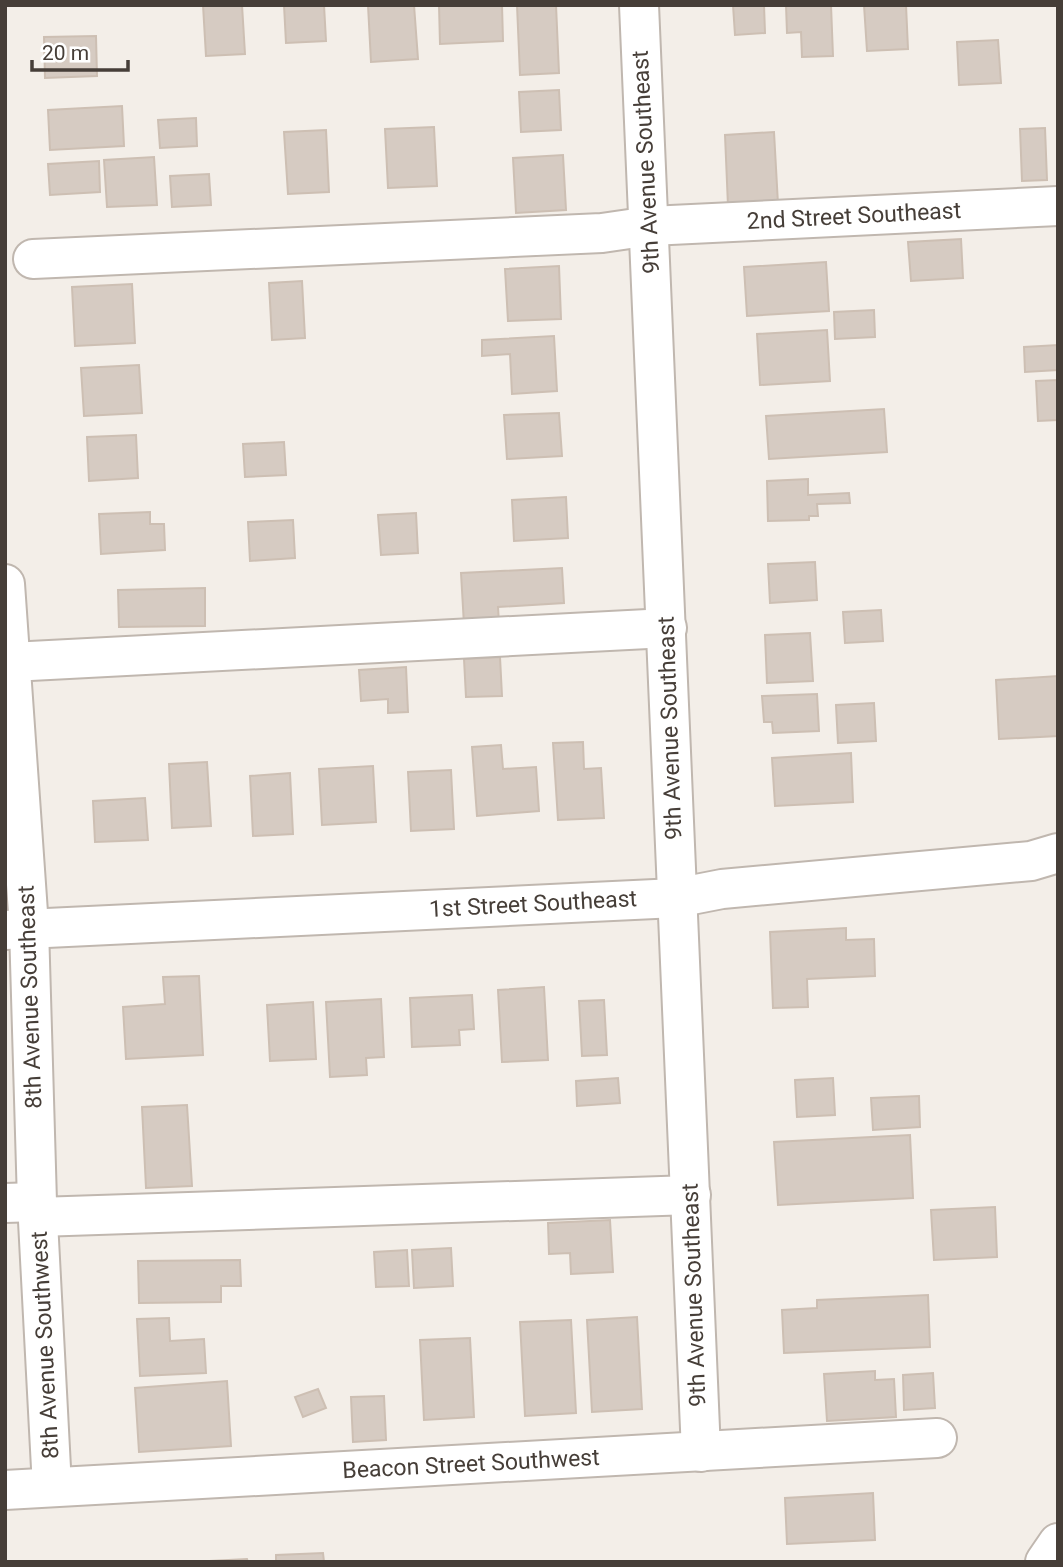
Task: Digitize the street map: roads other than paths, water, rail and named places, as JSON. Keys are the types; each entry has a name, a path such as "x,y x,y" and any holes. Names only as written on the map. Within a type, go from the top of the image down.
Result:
{"street":[{"name":"9th Avenue Southeast","path":"639,5 701,1452"},
{"name":"2nd Street Southeast","path":"33,259 602,233 650,226 1058,206"},
{"name":"8th Avenue Southeast","path":"5,584 11,662 27,1207"},
{"path":"11,662 667,628"},
{"name":"1st Street Southeast","path":"17,928 676,898 722,889 1031,861 1058,853"},
{"path":"27,1207 691,1195"},
{"name":"8th Avenue Southwest","path":"27,1207 52,1487"},
{"name":"Beacon Street Southwest","path":"5,1490 937,1438"},
{"path":"1045,1562 1058,1543"}]}
